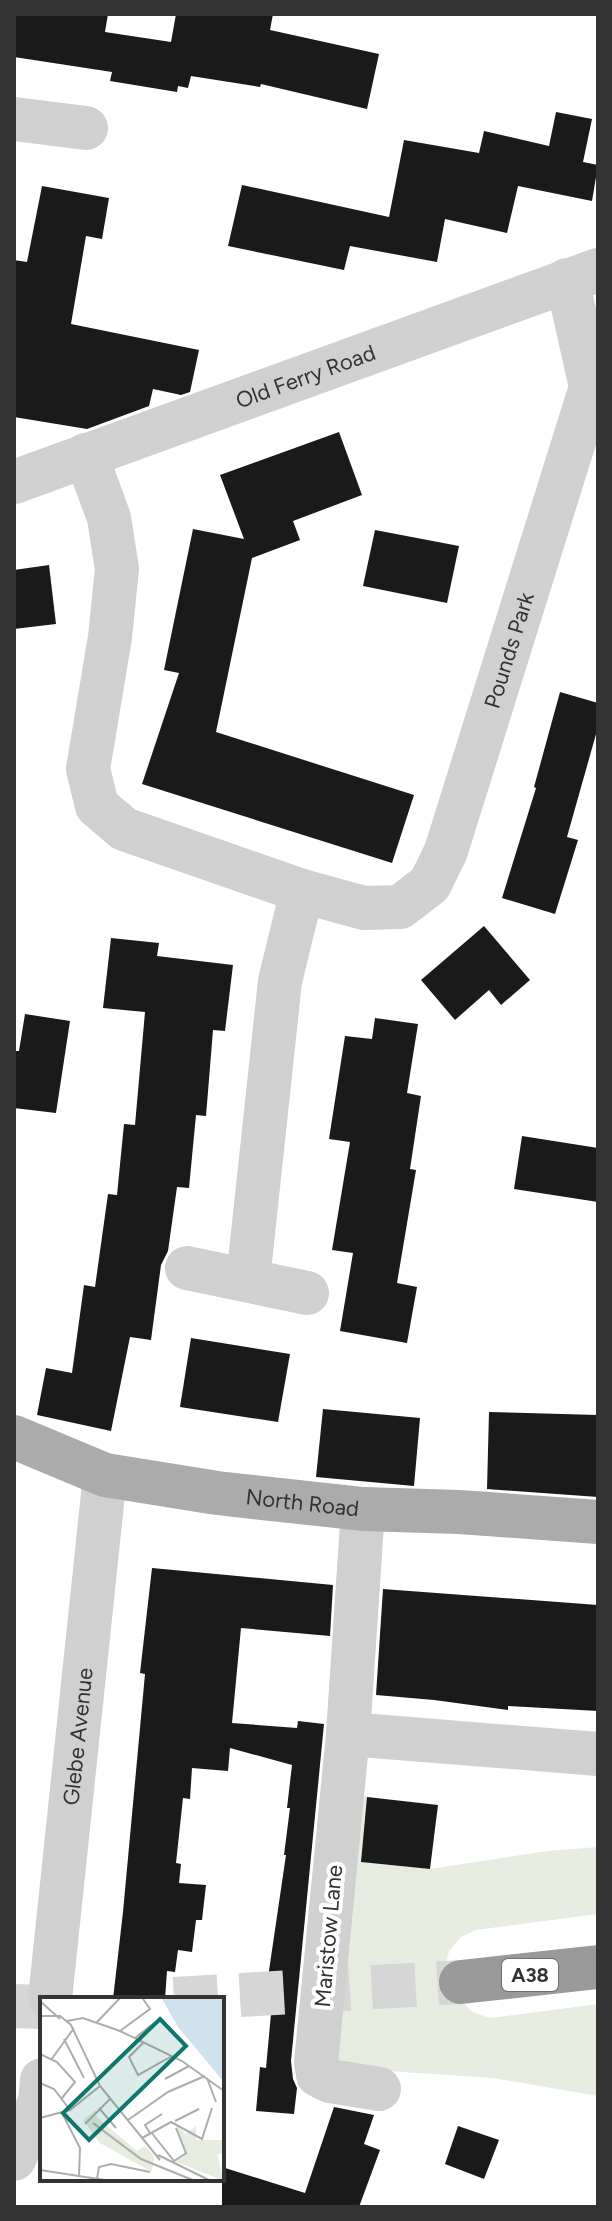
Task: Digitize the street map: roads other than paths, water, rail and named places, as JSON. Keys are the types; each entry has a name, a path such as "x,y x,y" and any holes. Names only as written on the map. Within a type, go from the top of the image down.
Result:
{"highway":[{"name":"A38","path":"461,1982 598,1967"}],"main road":[{"name":"North Road","path":"14,1437 105,1475 217,1493 363,1509 598,1522"}],"street":[{"path":"14,119 86,128"},
{"name":"Old Ferry Road","path":"14,482 582,275"},
{"name":"Pounds Park","path":"86,455 109,518 117,569 110,637 88,769 97,806 124,829 302,891 364,908 400,907 430,884 446,851 591,387 582,275"},
{"path":"248,1280 280,981 302,891"},
{"path":"187,1268 307,1293"},
{"name":"Glebe Avenue","path":"50,1997 105,1475"},
{"name":"Maristow Lane","path":"363,1509 348,1734 316,2063 318,2075 330,2081 379,2089"},
{"path":"348,1734 598,1754"},
{"path":"14,2159 32,2093"}],"tunnel":[{"path":"208,1997 461,1982"},
{"path":"14,2006 40,2007"}]}
